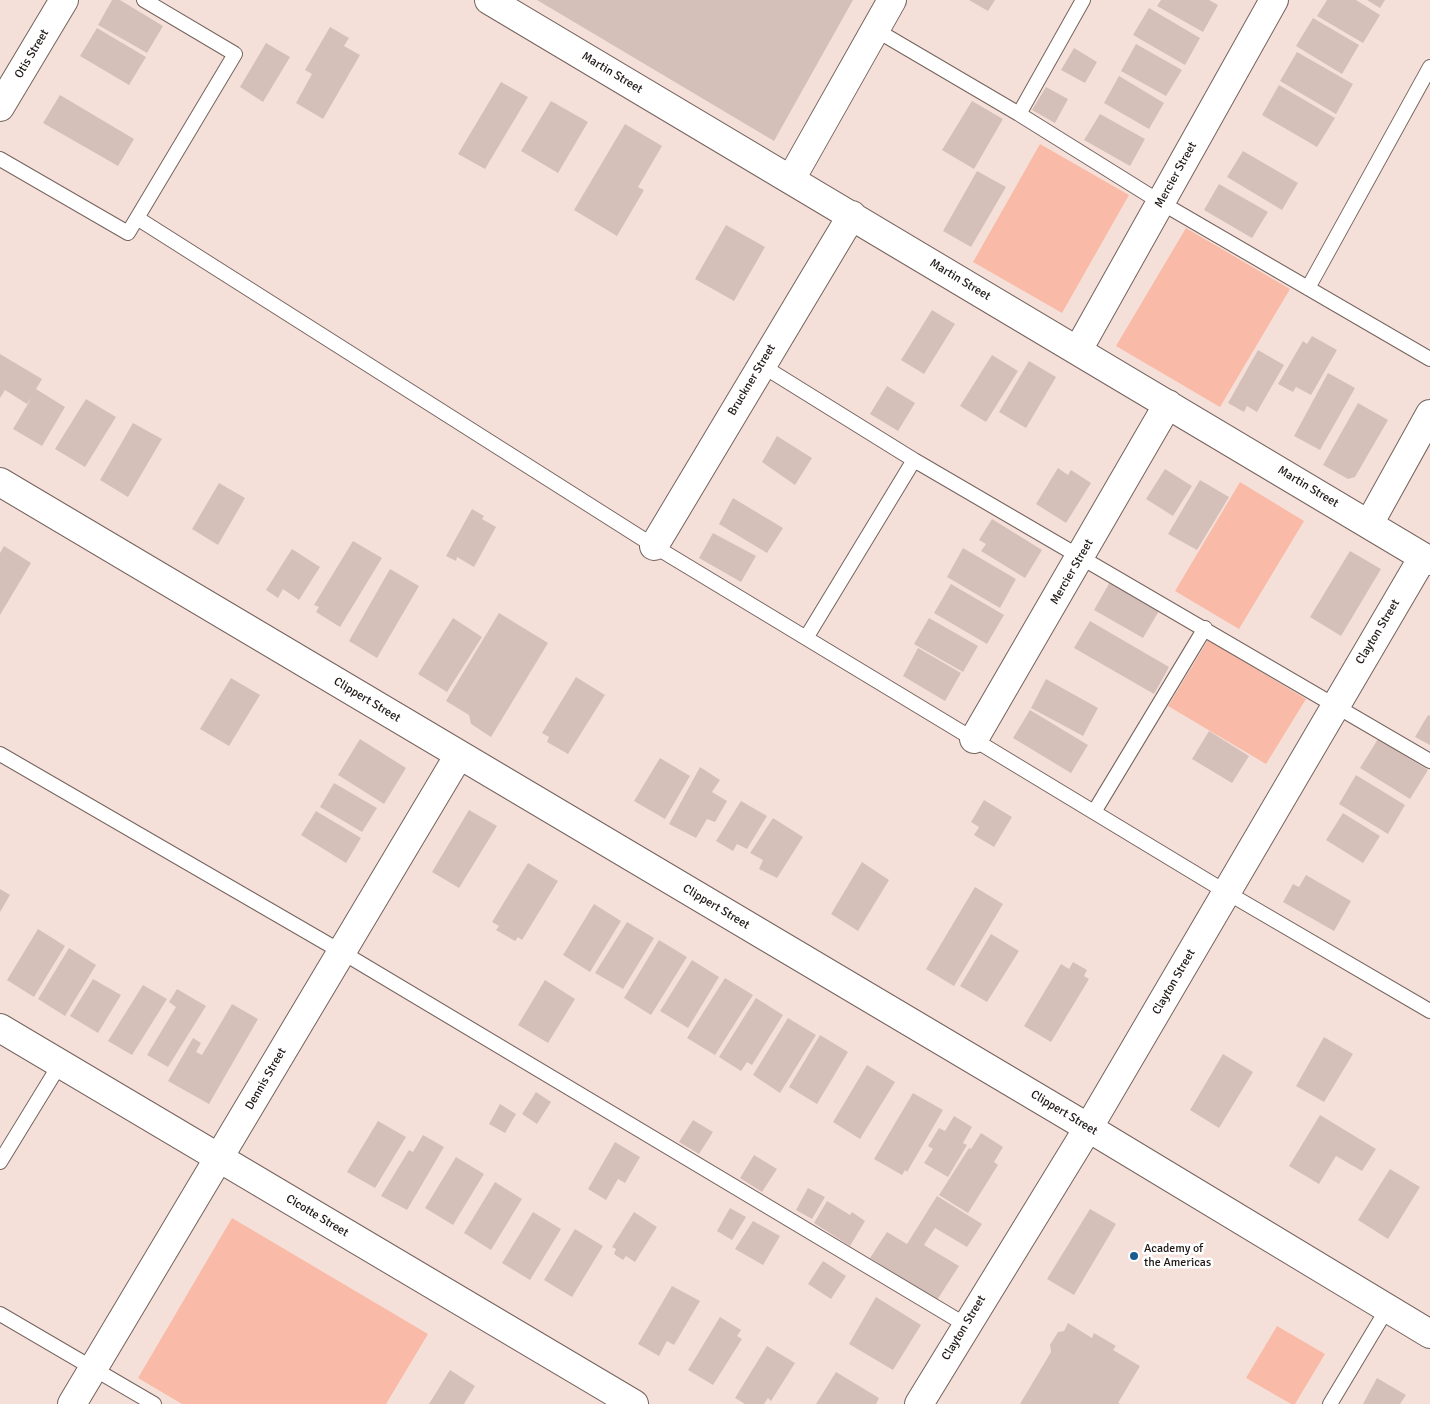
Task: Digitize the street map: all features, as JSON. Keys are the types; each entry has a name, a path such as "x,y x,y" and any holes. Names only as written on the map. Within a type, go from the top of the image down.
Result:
{"street":[{"name":"Otis Street","path":"0,107 64,0"},
{"name":"Martin Street","path":"489,0 1427,559"},
{"path":"791,179 892,0"},
{"name":"Mercier Street","path":"1078,350 1274,0"},
{"name":"Bruckner Street","path":"654,546 852,215"},
{"name":"Mercier Street","path":"974,739 1168,404"},
{"path":"1369,524 1430,414"},
{"name":"Clippert Street","path":"0,482 1087,1127 1430,1334"},
{"name":"Clayton Street","path":"919,1404 1087,1127 1335,704 1427,559"},
{"name":"Dennis Street","path":"72,1404 220,1159 340,951 459,755"},
{"name":"Cicotte Street","path":"0,1028 634,1404"}],"lane":[{"path":"0,159 128,233 235,54 144,0"},
{"path":"1019,114 1082,0"},
{"path":"876,30 1019,114 1160,202 1430,359"},
{"path":"1308,288 1430,67"},
{"path":"137,218 654,546 1226,892 1430,1011"},
{"path":"761,365 914,460 1205,628 1430,761"},
{"path":"806,638 914,460"},
{"path":"1094,812 1205,628"},
{"path":"0,754 340,951 966,1325"},
{"path":"0,1162 60,1064"},
{"path":"1330,1404 1387,1309"},
{"path":"0,1314 154,1404"}],"shaded area":[{"path":"1040,144 1129,195 1062,313 973,262"},
{"path":"1186,228 1290,289 1220,407 1116,346"},
{"path":"1240,482 1304,521 1239,629 1175,591"},
{"path":"1208,640 1306,699 1266,764 1168,706"},
{"path":"232,1218 428,1334 386,1404 182,1404 138,1378"},
{"path":"1277,1326 1325,1354 1295,1404 1291,1404 1246,1378"}],"building":[{"path":"112,0 120,0 163,26 147,53 98,25"},
{"path":"537,0 853,0 774,141"},
{"path":"969,0 995,0 988,11"},
{"path":"1161,0 1209,0 1218,5 1203,32 1157,6"},
{"path":"1327,0 1356,0 1380,15 1363,43 1317,16"},
{"path":"1367,0 1385,0 1380,8"},
{"path":"1149,8 1200,38 1185,65 1133,35"},
{"path":"1313,18 1359,45 1342,74 1296,46"},
{"path":"330,27 349,38 344,46 360,55 323,119 296,103 312,74 305,70"},
{"path":"97,28 146,57 129,85 80,56"},
{"path":"266,43 290,57 263,102 240,87"},
{"path":"1136,44 1182,70 1166,96 1121,71"},
{"path":"1074,48 1097,62 1085,83 1061,70"},
{"path":"1297,52 1353,84 1336,114 1280,81"},
{"path":"1119,76 1164,103 1149,129 1104,103"},
{"path":"501,82 528,97 485,169 458,154"},
{"path":"1279,85 1335,118 1317,147 1262,115"},
{"path":"1046,87 1068,99 1055,123 1032,110"},
{"path":"60,95 134,139 118,166 43,123"},
{"path":"551,101 588,122 558,173 521,151"},
{"path":"972,101 1003,119 974,169 942,150"},
{"path":"1100,114 1145,139 1130,166 1084,140"},
{"path":"625,124 662,146 638,187 644,190 617,236 574,210"},
{"path":"1243,151 1298,183 1282,210 1227,177"},
{"path":"977,171 1006,187 971,247 943,231"},
{"path":"1219,184 1268,212 1252,238 1204,210"},
{"path":"726,225 765,247 734,301 695,279"},
{"path":"932,310 955,324 924,374 901,360"},
{"path":"1312,336 1337,350 1311,395 1296,387 1293,392 1278,384 1303,341 1307,344"},
{"path":"1258,350 1284,365 1257,412 1247,406 1244,412 1228,403"},
{"path":"0,354 42,379 36,389 65,407 42,446 13,429 32,397 27,404 5,390 0,398"},
{"path":"992,355 1018,371 986,422 960,406"},
{"path":"1029,361 1056,377 1026,428 999,412"},
{"path":"1328,373 1355,388 1320,450 1294,436"},
{"path":"887,386 915,403 898,431 870,414"},
{"path":"86,399 116,417 85,467 55,449"},
{"path":"1358,403 1388,420 1355,477 1348,479 1323,465"},
{"path":"133,423 162,439 128,497 100,480"},
{"path":"777,436 812,458 795,485 762,462"},
{"path":"1058,468 1068,475 1071,470 1091,483 1066,523 1036,504"},
{"path":"1165,469 1192,486 1173,516 1146,499"},
{"path":"1200,480 1229,497 1197,550 1168,534"},
{"path":"219,483 245,498 218,545 192,529"},
{"path":"733,498 783,528 767,553 719,524"},
{"path":"472,509 484,516 482,519 496,527 474,567 457,557 456,561 446,556"},
{"path":"992,519 1042,550 1025,578 981,551 986,544 979,540"},
{"path":"713,533 756,556 741,582 699,558"},
{"path":"353,541 382,558 340,627 316,612 319,607 314,605"},
{"path":"4,546 31,563 0,615 0,553"},
{"path":"963,548 1016,579 1000,608 947,577"},
{"path":"292,549 320,567 299,600 283,589 278,598 266,590"},
{"path":"1350,551 1381,569 1341,636 1310,617"},
{"path":"390,569 419,586 377,658 349,641"},
{"path":"1110,582 1159,611 1143,638 1094,610"},
{"path":"951,584 1004,615 987,644 934,613"},
{"path":"499,613 548,643 491,737 471,724 469,715 446,701"},
{"path":"453,618 482,637 447,692 418,674"},
{"path":"929,618 978,646 963,672 914,644"},
{"path":"1090,621 1169,667 1154,694 1074,648"},
{"path":"918,648 961,673 945,701 903,676"},
{"path":"576,677 605,695 568,754 547,742 549,737 542,733"},
{"path":"231,678 260,695 229,746 200,729"},
{"path":"1046,679 1098,708 1083,736 1031,708"},
{"path":"1030,710 1088,745 1071,773 1013,738"},
{"path":"1428,715 1430,716 1430,745 1415,737"},
{"path":"1209,731 1249,756 1232,783 1192,759"},
{"path":"360,739 406,768 384,804 338,775"},
{"path":"1378,739 1428,770 1410,799 1360,768"},
{"path":"660,758 690,776 665,819 634,801"},
{"path":"700,767 720,780 712,792 727,801 715,822 707,819 696,838 669,824"},
{"path":"1356,775 1405,805 1388,834 1339,804"},
{"path":"334,783 377,808 362,832 320,807"},
{"path":"984,800 1012,817 994,847 974,835 979,827 971,822"},
{"path":"741,801 767,816 747,849 737,844 733,851 716,841"},
{"path":"469,810 497,826 459,888 432,872"},
{"path":"316,811 361,838 346,863 301,835"},
{"path":"1343,813 1380,836 1363,863 1326,840"},
{"path":"773,818 803,837 777,878 759,869 763,860 750,853"},
{"path":"862,862 889,880 858,931 831,914"},
{"path":"528,863 558,881 522,940 518,937 515,941 496,930 499,926 492,922"},
{"path":"1306,875 1351,901 1334,931 1283,902 1293,884 1299,887"},
{"path":"975,887 1003,904 954,986 926,969"},
{"path":"0,889 10,895 0,912"},
{"path":"594,904 621,921 590,972 563,955"},
{"path":"627,922 654,938 623,989 595,973"},
{"path":"38,929 65,946 34,997 7,980"},
{"path":"991,934 1019,951 987,1002 960,986"},
{"path":"659,940 687,957 651,1015 624,998"},
{"path":"69,948 96,965 65,1016 38,999"},
{"path":"692,960 719,977 688,1028 660,1011"},
{"path":"1073,962 1087,970 1084,976 1089,979 1051,1042 1024,1026 1061,964 1069,969"},
{"path":"725,978 753,995 715,1055 687,1038"},
{"path":"93,979 121,995 98,1033 70,1016"},
{"path":"545,980 575,999 548,1043 518,1025"},
{"path":"143,985 167,999 132,1055 108,1041"},
{"path":"177,989 206,1006 168,1067 147,1055 176,1007 169,1002"},
{"path":"756,998 783,1015 752,1065 747,1062 741,1071 719,1057"},
{"path":"232,1004 258,1019 209,1104 168,1081 193,1038 201,1043 196,1052 202,1055"},
{"path":"788,1018 816,1035 780,1093 753,1075"},
{"path":"820,1035 848,1052 817,1104 789,1087"},
{"path":"1324,1037 1353,1054 1324,1102 1296,1086"},
{"path":"1223,1054 1253,1072 1219,1128 1190,1110"},
{"path":"867,1065 895,1082 860,1139 833,1122"},
{"path":"536,1092 551,1102 537,1124 522,1114"},
{"path":"913,1093 943,1110 907,1172 905,1170 902,1175 874,1159"},
{"path":"500,1104 516,1114 505,1133 489,1124"},
{"path":"1320,1115 1376,1149 1362,1171 1336,1156 1319,1184 1289,1166"},
{"path":"954,1116 972,1127 963,1143 967,1145 948,1177 924,1163 933,1149 928,1146 939,1128 945,1131"},
{"path":"693,1120 713,1132 699,1154 679,1142"},
{"path":"378,1121 406,1137 375,1188 347,1172"},
{"path":"981,1133 1003,1147 994,1162 998,1165 968,1213 939,1195 969,1148 971,1149"},
{"path":"423,1135 444,1147 407,1210 381,1196 409,1150 413,1152"},
{"path":"615,1142 640,1157 625,1183 618,1179 606,1200 588,1189"},
{"path":"754,1155 777,1169 762,1192 740,1178"},
{"path":"456,1157 484,1174 453,1225 425,1208"},
{"path":"1390,1169 1420,1187 1388,1239 1358,1220"},
{"path":"495,1182 522,1199 491,1250 464,1233"},
{"path":"808,1188 825,1197 812,1219 796,1210"},
{"path":"937,1196 982,1224 967,1247 935,1228 924,1245 959,1266 937,1300 870,1258 887,1232 907,1244"},
{"path":"827,1201 850,1215 852,1212 865,1221 850,1246 814,1223"},
{"path":"730,1208 746,1217 732,1240 717,1231"},
{"path":"1090,1209 1116,1224 1074,1295 1047,1279"},
{"path":"533,1212 561,1229 530,1280 502,1263"},
{"path":"634,1212 657,1227 635,1262 626,1256 623,1260 614,1254 616,1249 612,1247"},
{"path":"753,1221 780,1236 763,1265 735,1249"},
{"path":"575,1229 603,1246 572,1297 544,1280"},
{"path":"823,1261 846,1276 831,1299 808,1284"},
{"path":"672,1286 700,1301 674,1345 667,1341 659,1356 638,1344"},
{"path":"876,1297 921,1325 893,1370 849,1344"},
{"path":"720,1317 741,1330 737,1336 742,1339 713,1385 688,1370"},
{"path":"1068,1323 1092,1338 1094,1333 1116,1346 1113,1350 1140,1366 1118,1403 1121,1404 1020,1404 1051,1352 1050,1345 1058,1332 1064,1331"},
{"path":"767,1346 795,1363 771,1401 768,1398 764,1404 745,1404 735,1398"},
{"path":"450,1370 475,1386 464,1404 429,1404"},
{"path":"836,1372 879,1398 876,1404 816,1404"},
{"path":"1377,1378 1406,1395 1400,1404 1363,1404"}],"place":[{"name":"Academy of the Americas","path":"1134,1256"}]}
